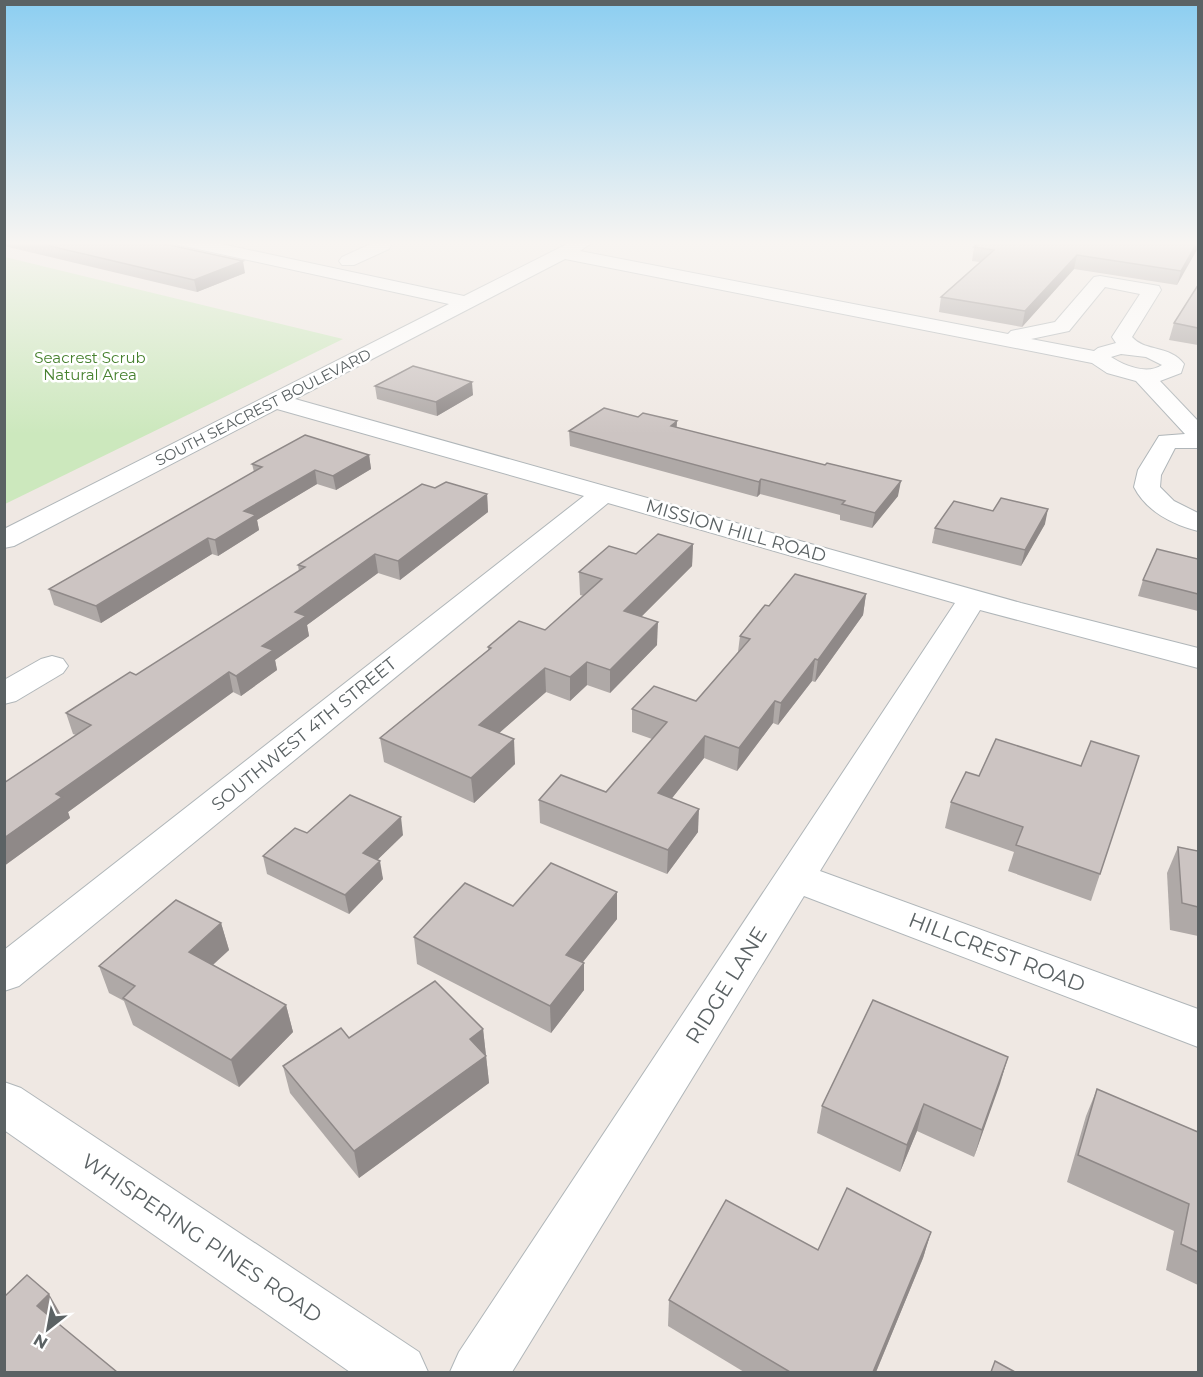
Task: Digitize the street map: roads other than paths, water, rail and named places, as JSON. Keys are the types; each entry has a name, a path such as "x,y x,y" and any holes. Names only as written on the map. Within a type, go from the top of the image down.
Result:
{"street":[{"name":"SOUTH SEACREST BOULEVARD","path":"4,540 461,305"},
{"path":"832,305 1099,358 1119,370 1142,375 1162,374 1173,368 1170,360 1154,353"},
{"path":"995,339 1062,327 1080,305"},
{"path":"1132,349 1122,337 1142,305"},
{"path":"1099,358 1105,352 1112,350 1132,349 1154,353 1189,354"},
{"path":"1142,375 1198,434"},
{"name":"MISSION HILL ROAD","path":"274,401 973,598 1198,658"},
{"path":"1198,441 1167,441 1146,481 1148,491 1157,501 1198,523"},
{"name":"SOUTHWEST 4TH STREET","path":"4,974 603,494"},
{"name":"RIDGE LANE","path":"479,1372 973,598"},
{"path":"4,694 52,666"},
{"name":"HILLCREST ROAD","path":"795,877 1198,1028"},
{"name":"WHISPERING PINES ROAD","path":"4,1103 399,1372"}],"park label":[{"name":"Seacrest Scrub Natural Area","path":"90,366"}]}
